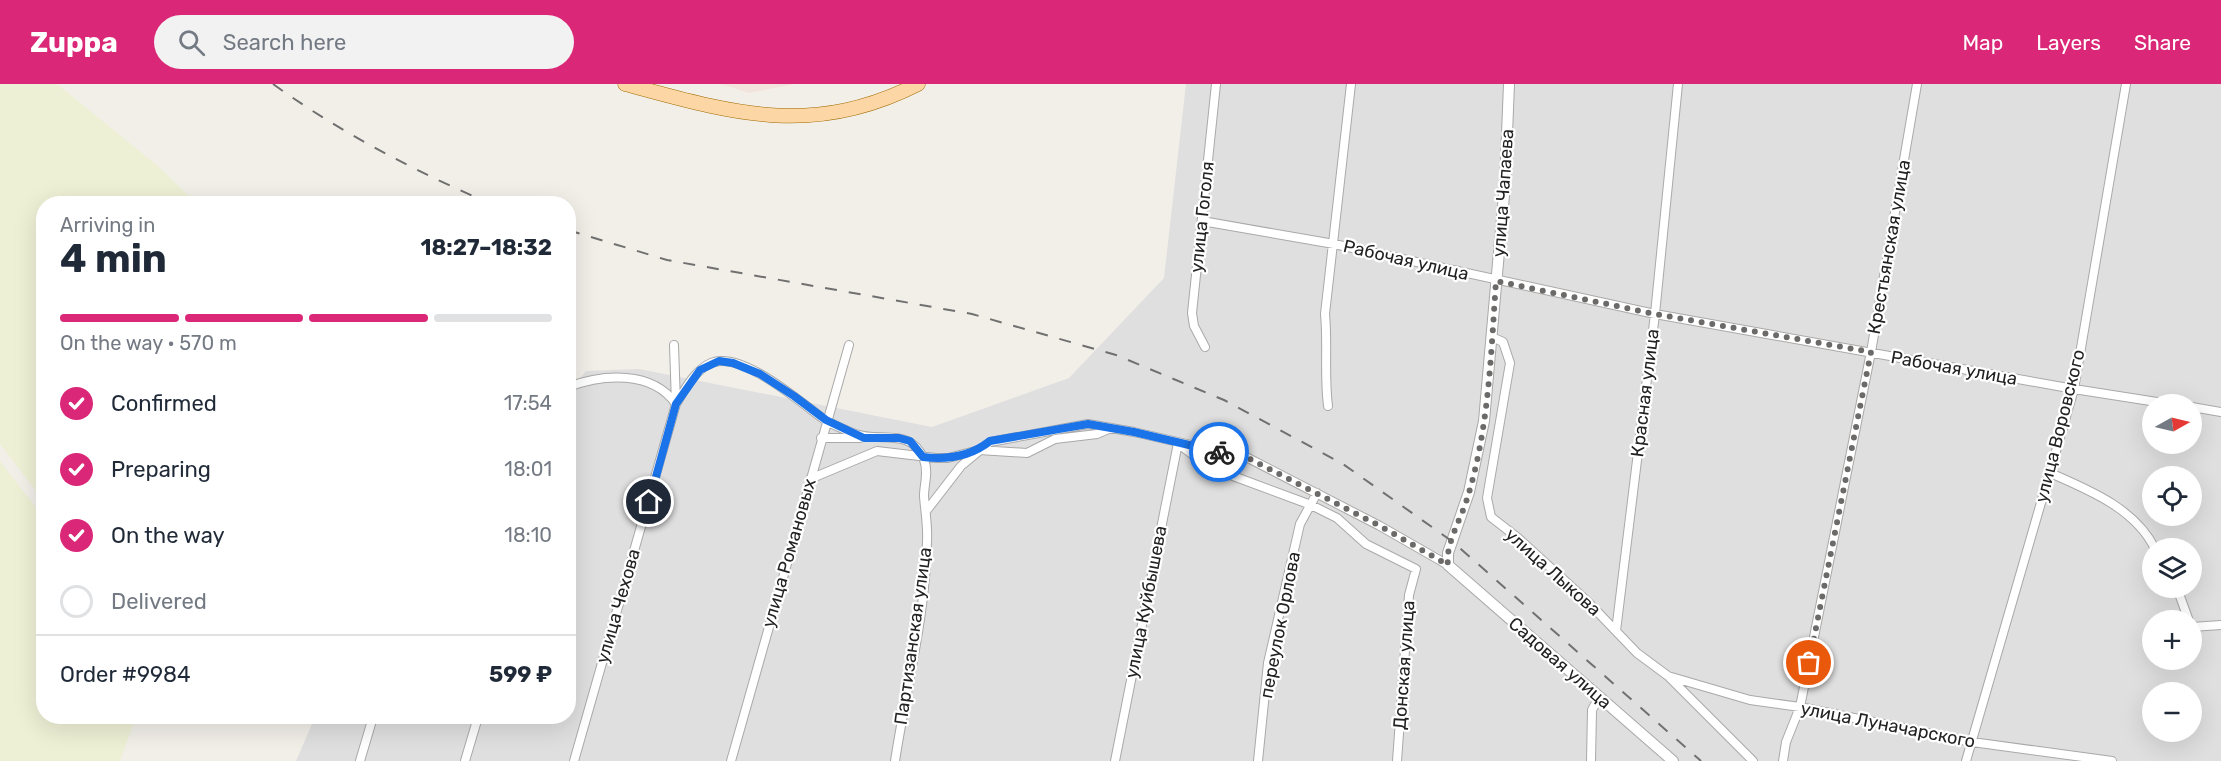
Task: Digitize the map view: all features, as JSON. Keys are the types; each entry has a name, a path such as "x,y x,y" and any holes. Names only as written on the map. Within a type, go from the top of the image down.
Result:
{"main road":[{"path":"625,84 719,110 780,117 817,115 854,108 901,93 918,84"}],"street":[{"name":"улица Гоголя","path":"1204,347 1194,326 1192,313 1216,84"},
{"path":"1328,406 1324,381 1328,342 1325,314 1351,84"},
{"name":"улица Чапаева","path":"1448,565 1450,548 1469,492 1484,421 1505,184 1509,84"},
{"name":"Красная улица","path":"1616,631 1655,314 1678,84"},
{"name":"Крестьянская улица","path":"1783,761 1786,742 1800,707 1871,352 1917,84"},
{"name":"улица Воровского","path":"1966,761 2074,389 2126,84"},
{"name":"Рабочая улица","path":"1202,221 1334,244 1655,314 2142,400"},
{"name":"улица Лыкова","path":"1492,337 1503,342 1510,363 1487,498 1491,517 1518,538 1637,653 1668,676 1753,761"},
{"name":"улица Чехова","path":"574,761 676,404 674,345"},
{"name":"улица Романовых","path":"731,761 849,345"},
{"path":"576,385 608,377 640,380 662,388 676,404 700,370 710,364 726,361 760,374 826,420 864,438"},
{"path":"2202,409 2221,412"},
{"name":"Садовая улица","path":"979,450 990,441 1065,426 1088,424 1248,458 1448,565 1673,761"},
{"path":"810,479 877,451 948,458 979,450 1027,453 1055,440 1097,434 1114,428"},
{"path":"821,438 899,438 910,441 923,457"},
{"path":"1178,443 1196,457 1233,476 1311,504"},
{"name":"улица Куйбышева","path":"1114,761 1178,443"},
{"path":"927,510 961,466 979,450"},
{"name":"Партизанская улица","path":"895,761 925,568 927,510 924,498 927,468 923,457"},
{"path":"2050,473 2092,493 2133,519 2146,531 2150,538"},
{"name":"переулок Орлова","path":"1258,761 1268,663 1300,524 1317,493"},
{"name":"Донская улица","path":"1311,504 1336,519 1366,544 1416,569 1409,595 1397,761"},
{"path":"2202,626 2221,625"},
{"name":"улица Луначарского","path":"1668,676 1750,700 1800,707 1972,742 2112,761"},
{"path":"1591,761 1592,711 1599,697"},
{"path":"360,761 371,724"},
{"path":"465,761 476,724"}],"shaded area":[{"path":"721,84 794,84 749,93"},
{"path":"1186,84 2221,84 2221,761 296,761 312,724 576,724 576,383 586,371 639,369 932,427 1069,378 1164,278"}],"green space":[{"path":"0,84 57,84 159,167 189,196 36,196 36,491 0,444"},
{"path":"0,461 36,508 36,724 133,724 120,761 0,761"}],"railway":[{"path":"273,84 352,135 473,196"},
{"path":"576,232 667,260 972,314 1116,355 1224,400 1343,464 1453,542 1701,761"}],"way so far":[{"path":"1219,452 1248,458 1380,526 1448,565 1448,553 1463,513 1475,469 1484,421 1496,281 1655,314 1871,352 1809,663"}],"route":[{"path":"649,502 676,404 685,387 700,370 719,361 733,363 760,374 826,420 864,438 899,438 910,441 923,457 948,458 979,450 990,441 1065,426 1088,424 1219,452"}]}
